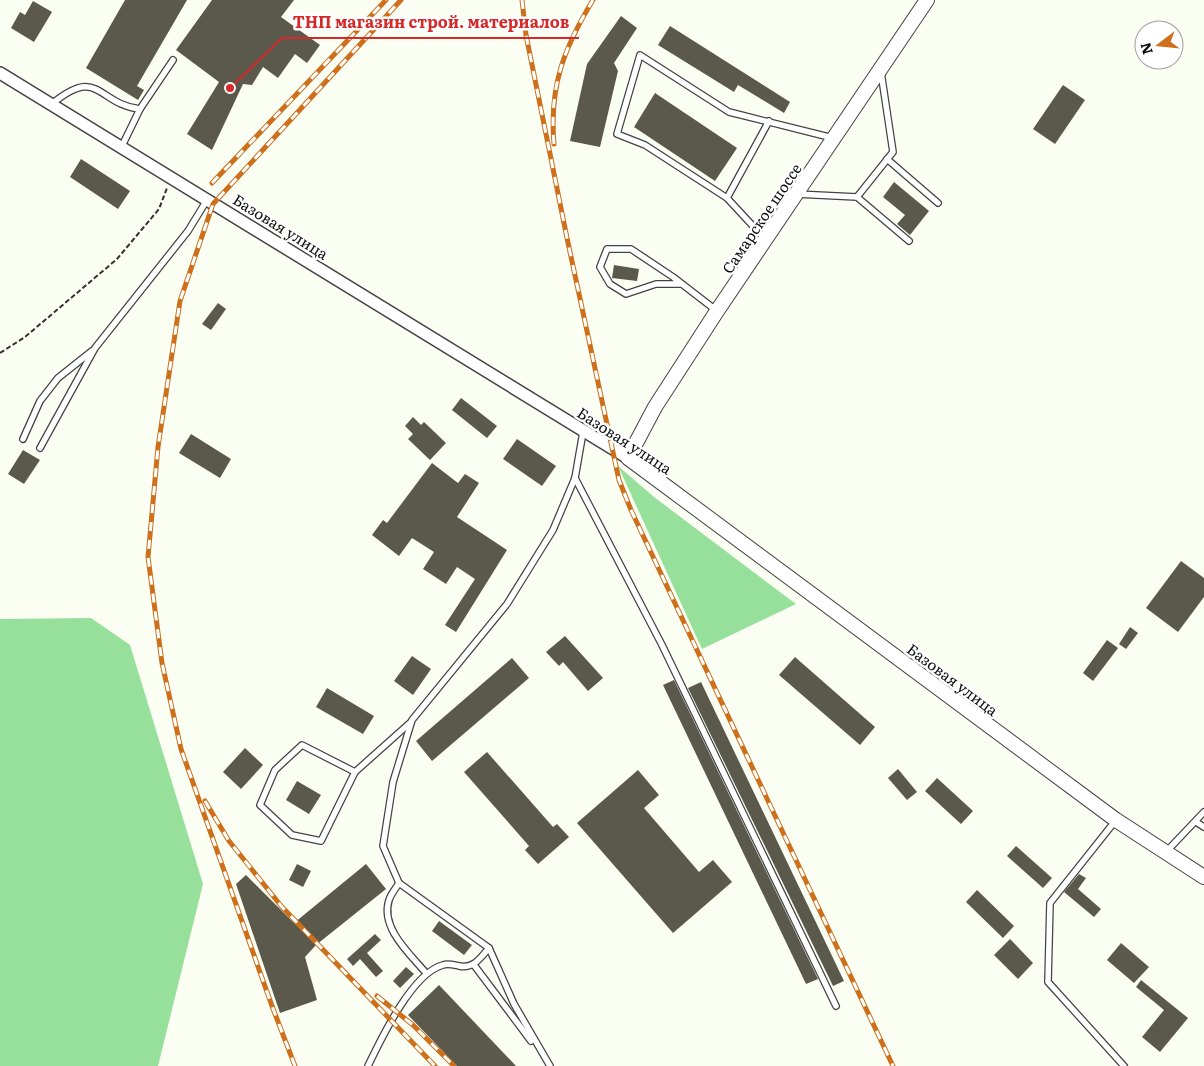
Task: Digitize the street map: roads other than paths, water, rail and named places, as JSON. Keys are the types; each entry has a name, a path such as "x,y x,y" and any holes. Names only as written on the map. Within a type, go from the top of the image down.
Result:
{"street":[{"name":"Самарское шоссе","path":"628,458 656,406 717,310 927,0"},
{"name":"Базовая улица","path":"0,73 628,458 1116,820 1204,876"}],"lane":[{"path":"765,240 727,198 645,145 616,134 640,55 729,112 835,138"},
{"path":"121,148 140,109 173,60"},
{"path":"857,196 893,152 881,69"},
{"path":"52,104 68,91 84,85 95,88 132,108 140,109"},
{"path":"727,198 769,121"},
{"path":"888,159 938,203"},
{"path":"796,194 857,196 909,241"},
{"path":"40,448 95,348 188,231 208,200"},
{"path":"682,284 656,284 626,294 610,284 600,267 607,249 631,249 682,284 717,310"},
{"path":"23,439 40,401 58,378 95,348"},
{"path":"355,772 302,745 275,770 260,805 292,835 321,841 355,772 412,720 507,604 553,530 575,478 583,432"},
{"path":"575,478 662,644 836,1006"},
{"path":"412,720 393,782 384,846 399,883 489,948 514,1004 549,1065"},
{"path":"1165,852 1204,812"},
{"path":"1116,820 1050,903 1048,982 1124,1066"},
{"path":"1196,822 1204,827"},
{"path":"399,883 389,901 389,921 392,932 426,973"},
{"path":"368,1066 391,1019 426,973 444,964 464,967 474,965 489,948"},
{"path":"474,965 549,1065"}],"railway":[{"path":"212,183 386,0"},
{"path":"295,1066 181,749 162,663 148,557 158,447 180,301 213,204 401,0"},
{"path":"522,0 526,35 567,238 619,480 631,510 893,1066"},
{"path":"554,144 553,123 556,86 567,51 593,0"},
{"path":"205,801 229,841 282,907 435,1066"},
{"path":"377,996 413,1025 454,1066"}],"place":[{"name":"ТНП магазин строй. материалов","path":"230,88"}]}
